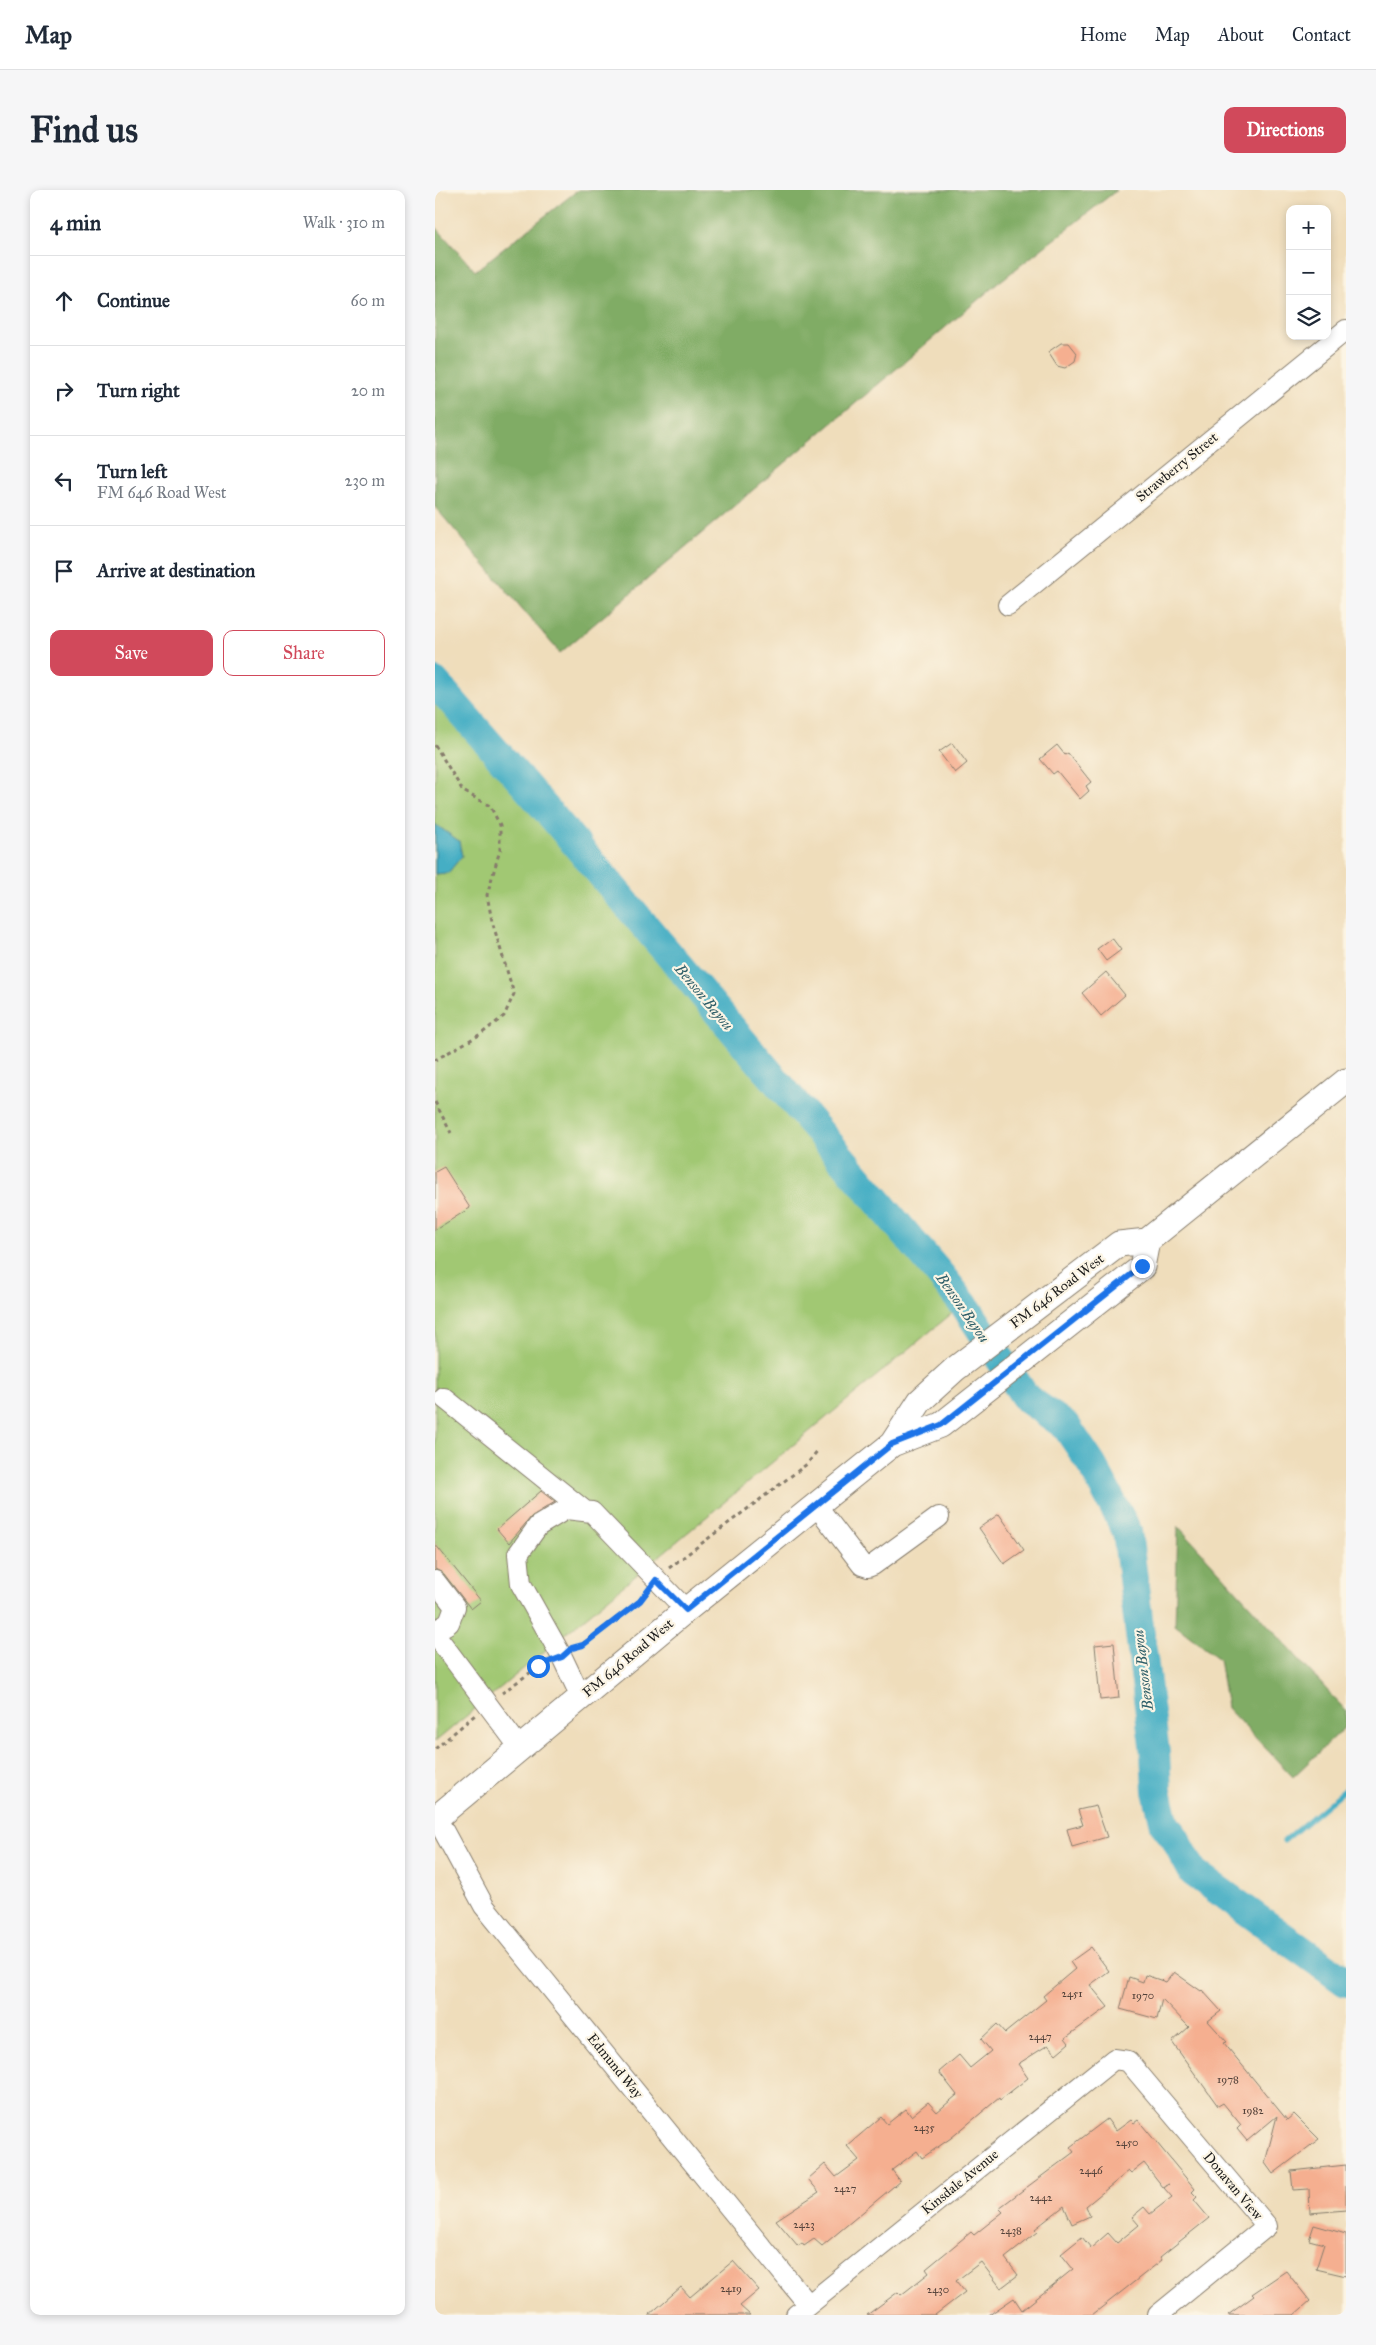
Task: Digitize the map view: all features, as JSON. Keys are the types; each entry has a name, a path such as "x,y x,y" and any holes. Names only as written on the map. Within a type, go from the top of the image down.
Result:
{"main road":[{"path":"1147,1241 1346,1081"},
{"name":"FM 646 Road West","path":"435,1818 686,1610 892,1444 941,1425 1037,1351 1142,1266 1147,1241 1119,1244 955,1369 919,1401 892,1444"}],"street":[{"name":"Strawberry Street","path":"1009,605 1346,330"},
{"path":"444,1398 585,1511"},
{"path":"816,1505 862,1565 868,1567 939,1517"},
{"path":"581,1697 562,1657 521,1584 518,1554 538,1526 566,1508 592,1512 686,1610"},
{"path":"435,1581 455,1607 449,1623 435,1633 520,1748"},
{"name":"Edmund Way","path":"435,1818 484,1906 802,2310"},
{"name":"Kinsdale Avenue","path":"802,2310 1114,2059 1128,2061"},
{"name":"Donavan View","path":"1128,2061 1267,2226 1159,2315"}],"path":[{"path":"435,745 463,791 490,806 500,825 500,850 487,894 492,921 514,994 504,1016 481,1034 435,1060"},
{"path":"435,1102 451,1133"},
{"path":"499,1695 538,1666 562,1657 572,1648 583,1645 640,1601 656,1580 807,1464 818,1450"},
{"path":"435,1749 479,1712"}],"green space":[{"path":"578,190 1117,190 998,283 560,653 435,507 435,226 475,271"},
{"path":"435,684 962,1305 435,1742"},
{"path":"1178,1526 1346,1711 1346,1726 1293,1777 1227,1708 1219,1659 1175,1625"}],"water":[{"path":"435,824 459,841 462,856 448,873 435,874"}],"building":[{"path":"1061,343 1069,343 1077,353 1075,361 1065,368 1057,366 1048,352"},
{"path":"952,743 967,763 955,773 939,752"},
{"path":"1057,745 1065,755 1068,753 1091,782 1086,786 1089,791 1080,799 1057,771 1053,774 1040,759"},
{"path":"1112,938 1121,950 1106,961 1097,949"},
{"path":"1106,972 1125,995 1101,1016 1082,993"},
{"path":"444,1167 470,1208 435,1230 435,1172"},
{"path":"541,1491 555,1502 532,1516 509,1543 497,1529"},
{"path":"999,1514 1024,1550 1004,1564 979,1528"},
{"path":"435,1544 481,1601 471,1609 444,1574 435,1569"},
{"path":"1114,1643 1119,1698 1100,1700 1095,1645"},
{"path":"1096,1806 1107,1837 1072,1847 1067,1829 1083,1825 1078,1810"},
{"path":"1091,1947 1109,1971 1090,1985 1108,2007 1065,2038 1069,2043 1056,2054 1048,2045 1018,2064 1028,2078 1000,2100 999,2098 951,2138 922,2158 917,2151 892,2170 900,2181 822,2246 814,2239 804,2246 802,2243 798,2246 776,2220 819,2192 808,2179 825,2164 836,2177 859,2160 847,2146 881,2117 887,2124 906,2109 911,2116 928,2102 937,2112 957,2095 939,2072 959,2055 970,2068 991,2051 981,2039 997,2024 1005,2033 1046,2000 1043,1996 1075,1969 1070,1962"},
{"path":"1174,1972 1202,1990 1221,2011 1208,2021 1227,2042 1224,2043 1287,2120 1294,2114 1319,2139 1273,2174 1265,2163 1277,2116 1247,2141 1237,2129 1241,2125 1223,2103 1218,2106 1172,2042 1189,2027 1162,1999 1157,2019 1120,2009 1129,1977 1143,1982 1145,1975 1166,1982"},
{"path":"1107,2119 1116,2131 1131,2120 1134,2123 1138,2120 1195,2189 1192,2192 1197,2197 1194,2200 1209,2218 1160,2257 1162,2260 1092,2315 989,2315 1014,2298 1022,2310 1073,2269 1061,2254 1082,2237 1091,2248 1108,2233 1117,2243 1139,2225 1132,2217 1144,2207 1150,2214 1172,2197 1164,2188 1169,2184 1163,2187 1144,2163 1131,2173 1129,2171 1086,2206 1090,2216 1072,2224 1064,2206 1035,2229 1038,2232 1005,2258 1018,2275 1001,2288 981,2262 956,2281 965,2292 935,2315 867,2315 898,2292 901,2295 929,2273 926,2269 971,2232 974,2235 1003,2212 999,2208 1074,2152 1070,2147"},
{"path":"1346,2165 1346,2210 1310,2213 1309,2189 1293,2190 1291,2171"},
{"path":"1314,2225 1346,2234 1346,2276 1316,2269 1324,2244 1309,2240"},
{"path":"733,2261 759,2290 740,2306 750,2315 649,2315 681,2287 690,2297"},
{"path":"1286,2271 1310,2301 1294,2315 1228,2315 1254,2296 1252,2294"}],"waterway":[{"name":"Benson Bayou","path":"435,682 552,816 942,1277 968,1310 1026,1398 1066,1426 1092,1465 1127,1531 1155,1753 1157,1791 1165,1825 1175,1838 1193,1872 1346,1982"},
{"path":"1284,1841 1346,1789"},
{"name":"Benson Bayou","path":"1247,1913 1250,1907"}],"route":[{"path":"538,1666 562,1657 572,1648 583,1645 640,1601 656,1580 686,1610 892,1444 941,1425 1037,1351 1142,1266"}]}
